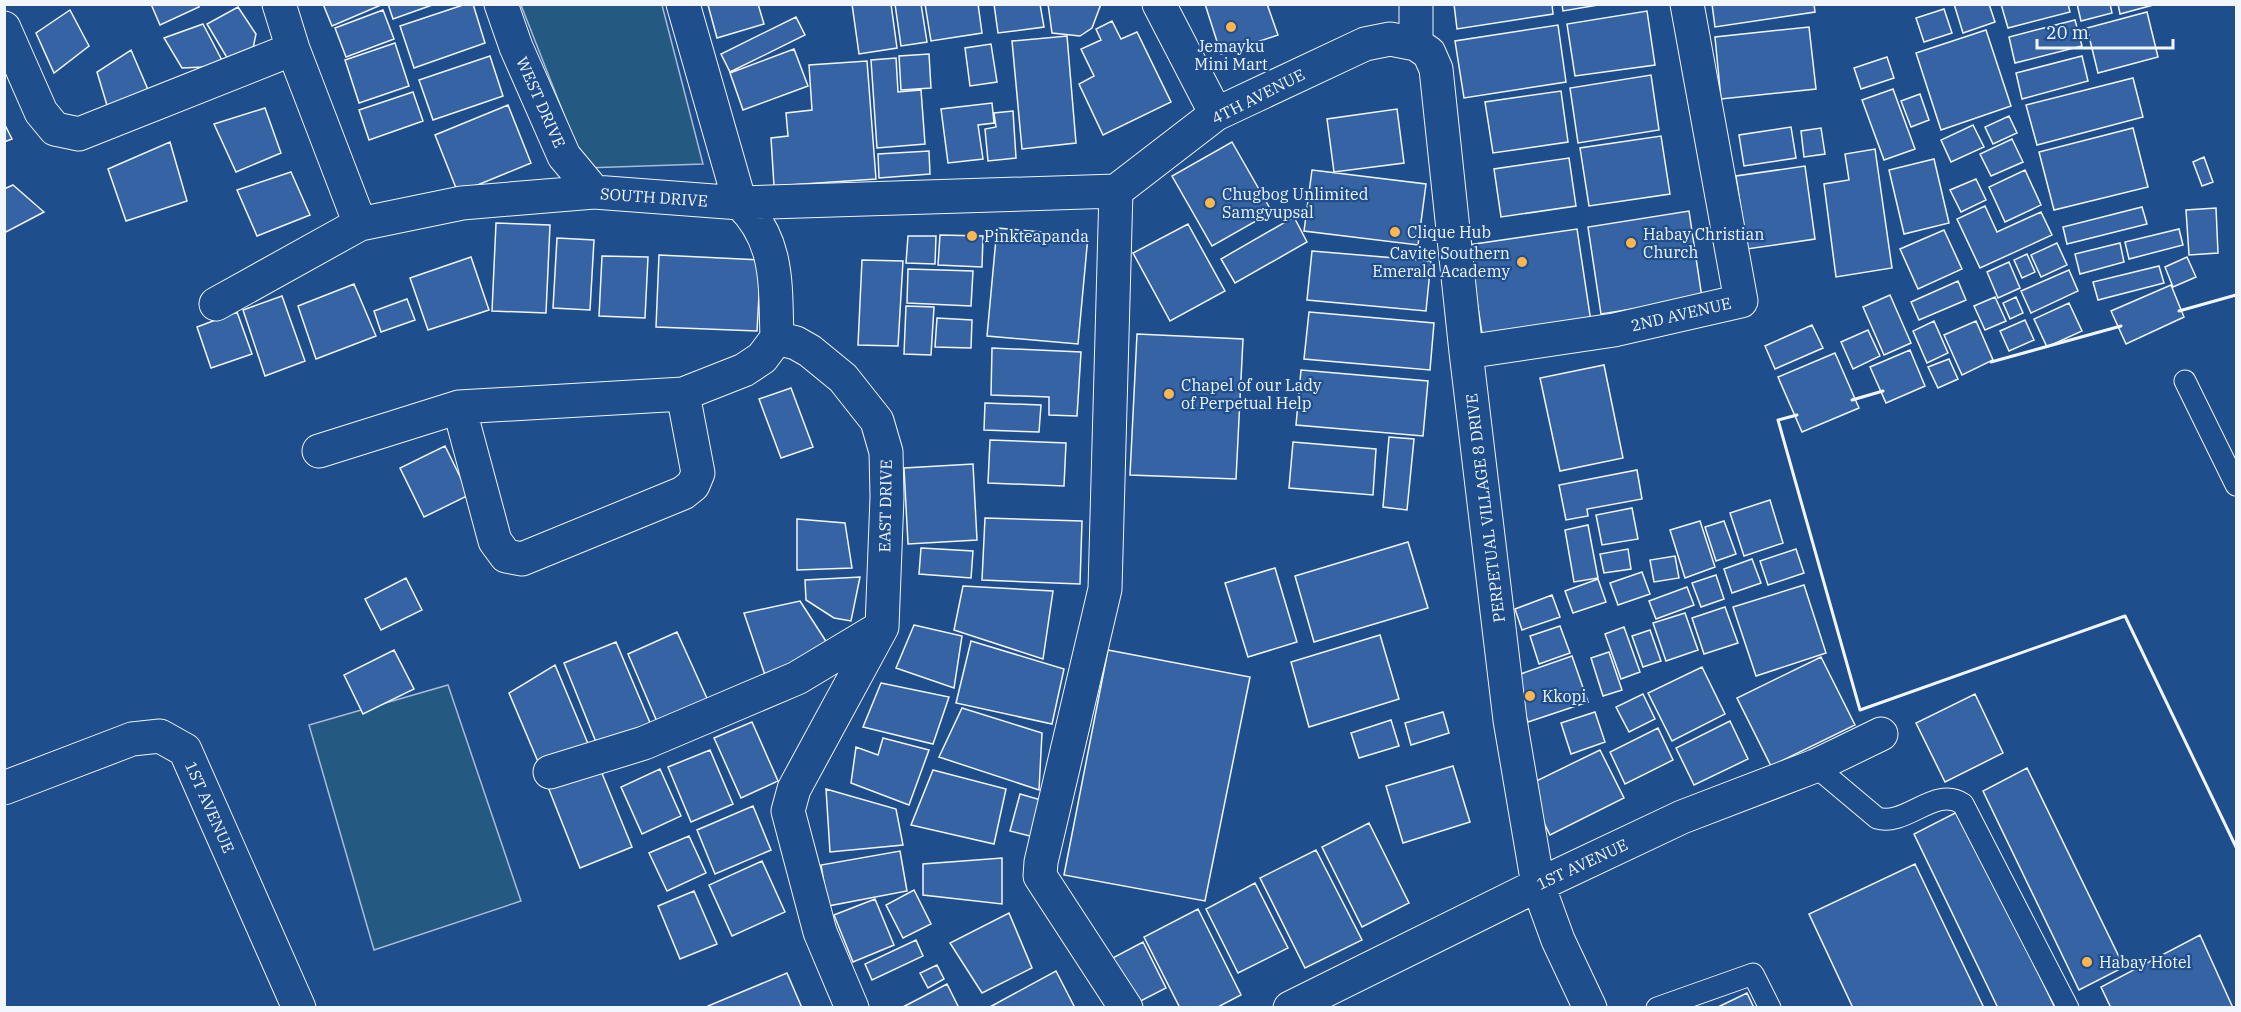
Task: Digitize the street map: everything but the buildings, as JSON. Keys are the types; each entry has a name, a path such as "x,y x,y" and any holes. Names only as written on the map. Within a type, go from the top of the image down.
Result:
{"street":[{"path":"279,4 293,49 360,224"},
{"name":"WEST DRIVE","path":"501,4 516,47 564,156 594,192"},
{"path":"319,451 459,407 683,394 744,370 762,358 777,338 774,265 764,232 740,203 683,4"},
{"path":"1159,4 1216,114"},
{"path":"1416,4 1416,44"},
{"name":"2ND AVENUE","path":"1466,352 1614,330 1741,301 1687,4"},
{"path":"4,28 41,112 55,129 79,134 293,49"},
{"name":"4TH AVENUE","path":"1116,191 1216,114 1365,44 1390,39 1416,44"},
{"name":"PERPETUAL VILLAGE 8 DRIVE","path":"1416,44 1429,53 1436,69 1466,352 1510,720 1538,885 1558,940 1590,1008"},
{"path":"1116,191 1104,589 1043,850 1040,876 1126,1008"},
{"name":"SOUTH DRIVE","path":"216,304 360,224 462,203 594,192 740,203 1116,191"},
{"name":"EAST DRIVE","path":"777,338 796,343 810,351 843,378 877,421 886,452 887,496 882,627 794,789 788,812 820,932 852,1008"},
{"path":"459,407 495,541 506,556 522,559 683,493 693,485 698,473 683,394"},
{"path":"550,772 644,743 797,678 882,627"},
{"name":"1ST AVENUE","path":"1290,1008 1538,885 1683,817 1815,766 1881,735"},
{"name":"1ST AVENUE","path":"4,788 132,739 160,736 185,750 298,1008"}],"lane":[{"path":"2185,381 2236,485"},
{"path":"1815,766 1877,818 1888,821 1946,798 1963,804 2068,1008"},
{"path":"1657,1008 1753,974 1770,1008"}],"shaded area":[{"path":"521,5 662,5 703,164 585,168"},
{"path":"448,685 521,901 374,950 309,725"}],"wall":[{"path":"2179,311 2236,295"},
{"path":"1991,362 2121,326"},
{"path":"1852,400 1883,391"},
{"path":"1797,415 1778,420 1860,710 2125,616 2236,847"}],"place":[{"name":"Jemayku Mini Mart","path":"1231,27"},
{"name":"Chugbog Unlimited Samgyupsal","path":"1210,203"},
{"name":"Clique Hub","path":"1395,232"},
{"name":"Pinkteapanda","path":"972,236"},
{"name":"Habay Christian Church","path":"1631,243"},
{"name":"Cavite Southern Emerald Academy","path":"1522,262"},
{"name":"Chapel of our Lady of Perpetual Help","path":"1169,394"},
{"name":"Kkopi","path":"1530,696"},
{"name":"Habay Hotel","path":"2087,962"}]}
